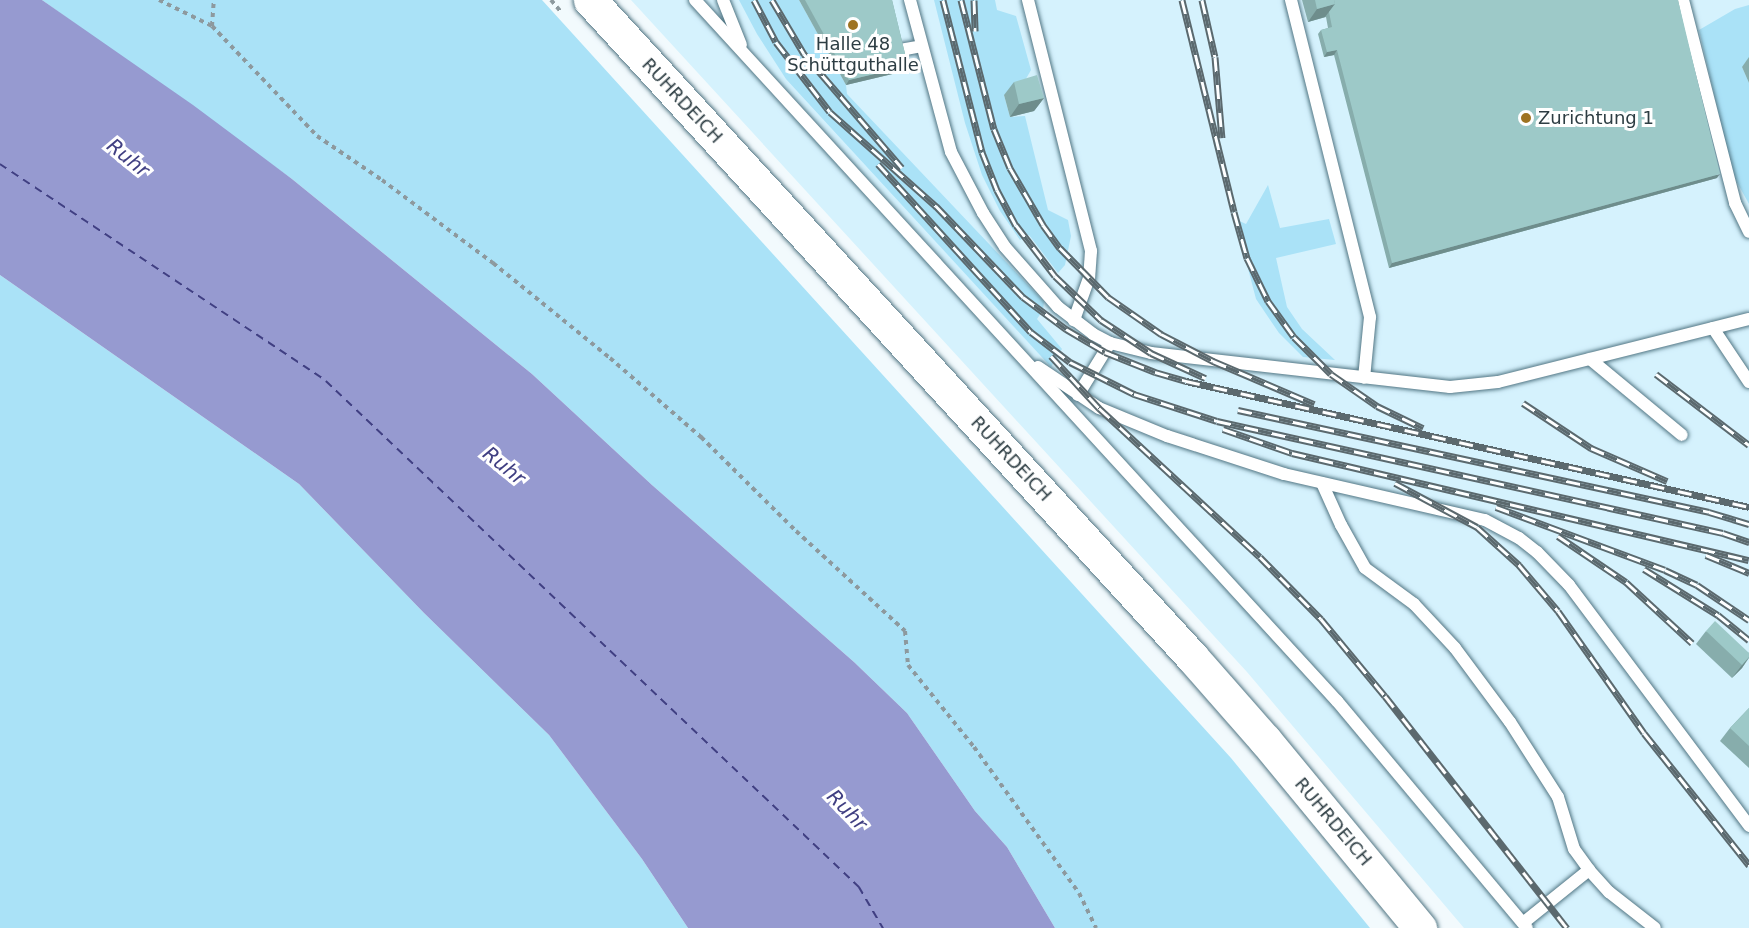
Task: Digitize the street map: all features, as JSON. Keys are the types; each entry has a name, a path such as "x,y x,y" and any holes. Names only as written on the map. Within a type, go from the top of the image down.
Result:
{"main road":[{"name":"RUHRDEICH","path":"590,0 1192,657 1265,740 1420,928"}],"lane":[{"path":"695,0 1337,701 1525,925 1588,870"},
{"path":"723,0 747,57"},
{"path":"910,0 951,152 964,181 1005,248 1044,293 1074,320 1110,343 1151,353 1450,387 1498,382 1749,319"},
{"path":"1028,0 1091,251 1089,278 1074,320"},
{"path":"1291,0 1370,317 1364,378"},
{"path":"1683,0 1735,203 1749,232"},
{"path":"900,50 922,46"},
{"path":"1713,328 1749,382"},
{"path":"1078,395 1110,343"},
{"path":"1019,355 1099,408 1167,436 1284,474 1485,520 1502,527 1537,552 1569,585 1749,826"},
{"path":"1590,359 1682,435"},
{"path":"1322,483 1341,525 1365,568 1414,604 1455,648 1510,722 1558,797 1574,849 1588,870 1609,892 1655,928"}],"path":[{"path":"159,0 212,26 317,136 382,180 493,263 610,358 701,437 795,531 905,631 908,664 974,747 1079,892 1096,928"},
{"path":"212,26 214,0"}],"shaded area":[{"path":"42,0 542,0 1231,758 1370,928 1055,928 1007,847 975,811 907,713 854,662 652,485 532,374 292,179"},
{"path":"631,0 1749,0 1749,928 1464,928 1247,672"},
{"path":"739,0 799,0 846,85 847,94 1044,302 1043,310 1037,319 1062,349 1051,367 786,79 757,34"},
{"path":"934,0 995,0 997,10 1016,16 1031,70 1019,91 1004,95 1010,117 1025,116 1048,210 1068,220 1071,236 1065,265 1058,273 1029,235 1020,240 1000,211 982,175 965,123"},
{"path":"1749,5 1749,65 1742,67 1749,83 1749,204 1733,175 1699,30 1735,9"},
{"path":"1268,185 1280,228 1329,219 1336,244 1276,258 1287,307 1302,329 1335,360 1303,357 1279,333 1256,299 1235,219 1246,224"},
{"path":"0,275 299,484 424,613 549,735 642,859 688,928 0,928"}],"water":[{"name":"Ruhr","path":"0,0 42,0 193,105 292,179 532,374 652,485 854,662 907,713 975,811 1007,847 1055,928 688,928 642,859 549,735 424,613 299,484 0,275"}],"building":[{"name":"Halle 48 Schüttguthalle","path":"805,0 892,0 908,66 849,80"},
{"path":"1315,0 1334,0 1335,4 1317,9"},
{"name":"Zurichtung 1","path":"1334,0 1678,0 1720,174 1392,263 1337,50 1327,52 1321,30 1332,27 1329,12 1335,4"},
{"path":"1037,75 1044,98 1019,104 1014,82"},
{"path":"1715,621 1749,653 1749,657 1742,665 1706,631"},
{"path":"1749,708 1749,746 1730,728"}],"ferry route":[{"path":"0,164 326,381 859,887 883,928"}],"railway":[{"path":"754,0 776,42 830,112 936,206 1023,297 1066,329 1105,352 1155,372 1186,381 1749,507"},
{"path":"772,0 804,54 902,168"},
{"path":"943,0 982,152 997,190 1016,225 1055,276 1101,320 1151,353 1205,378"},
{"path":"961,0 994,129 1010,168 1043,225 1060,248 1108,297 1161,334 1213,361 1314,404"},
{"path":"974,0 975,31"},
{"path":"1182,0 1247,258 1268,301 1294,337 1331,374 1377,406 1423,428"},
{"path":"1202,0 1215,57 1222,138"},
{"path":"878,164 1031,332 1070,362 1134,394 1217,421 1723,533 1749,542"},
{"path":"1051,356 1099,408 1260,557 1321,619 1385,696 1567,928"},
{"path":"1656,374 1749,445"},
{"path":"1523,403 1591,448 1667,481"},
{"path":"1238,410 1709,512 1749,524"},
{"path":"1223,429 1292,453 1749,560"},
{"path":"1395,483 1477,527 1519,565 1558,611 1644,733 1749,865"},
{"path":"1496,507 1665,570 1697,585 1749,620"},
{"path":"1558,536 1626,582 1692,643"},
{"path":"1706,555 1749,573"},
{"path":"1644,569 1718,615 1749,640"}],"place":[{"name":"Halle 48 Schüttguthalle","path":"853,25"},
{"name":"Zurichtung 1","path":"1526,118"}]}
